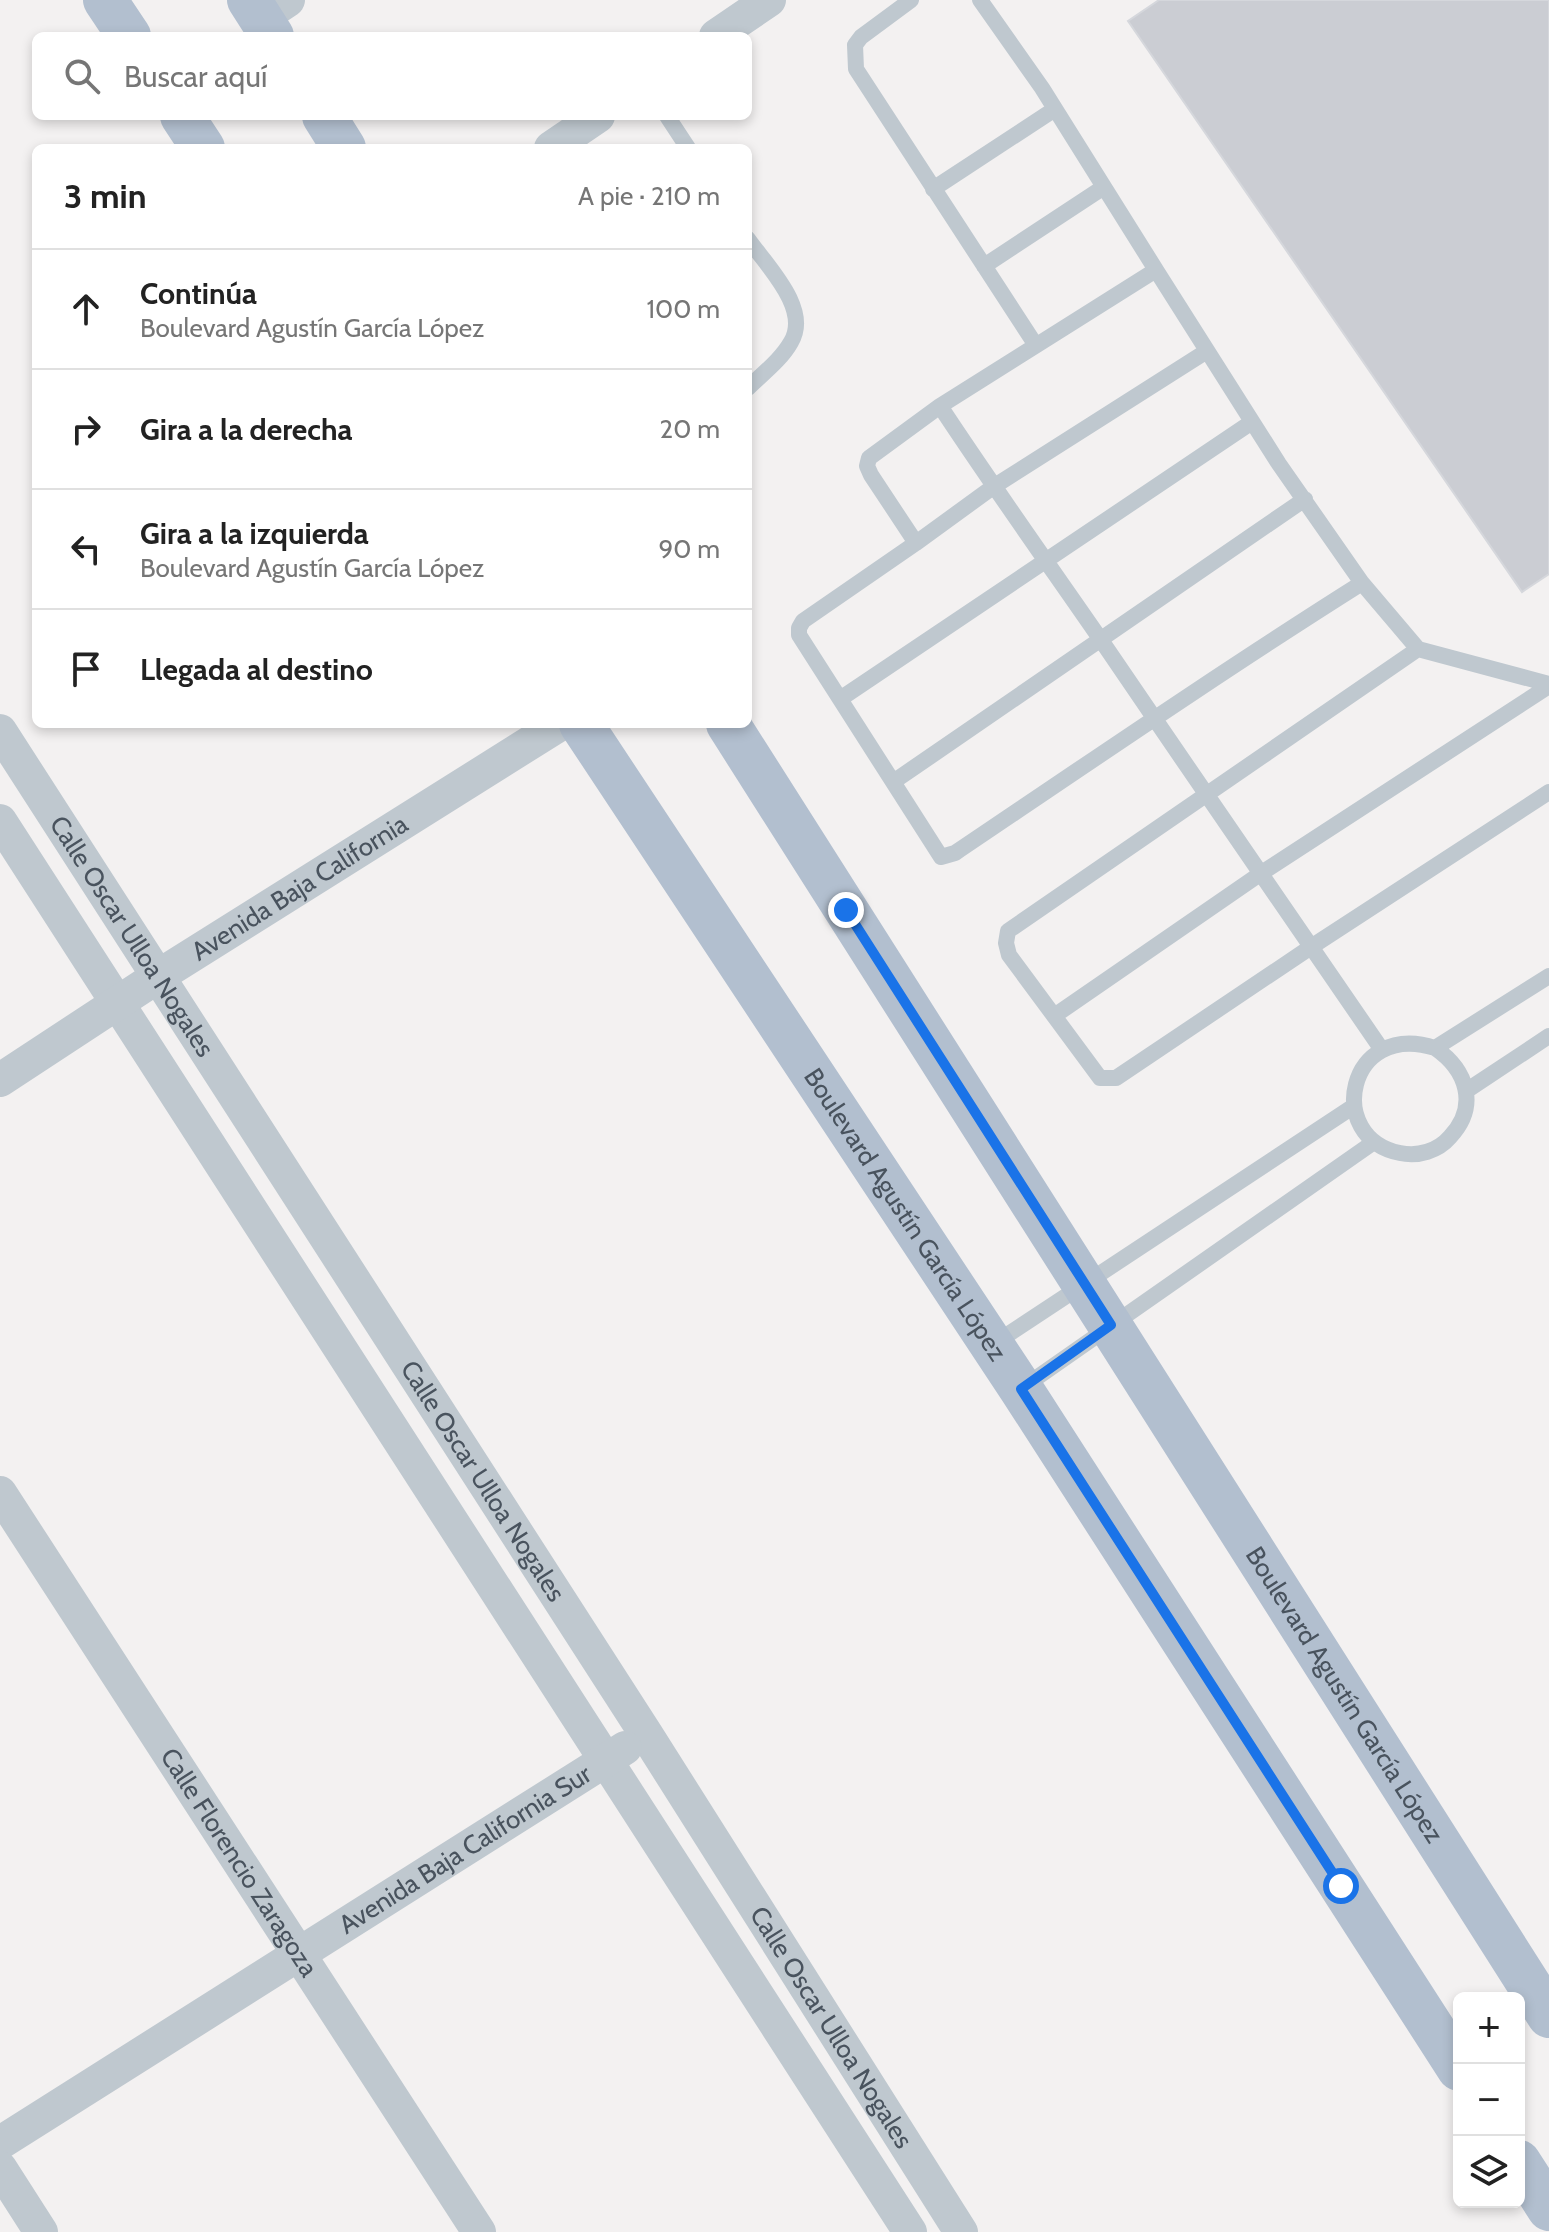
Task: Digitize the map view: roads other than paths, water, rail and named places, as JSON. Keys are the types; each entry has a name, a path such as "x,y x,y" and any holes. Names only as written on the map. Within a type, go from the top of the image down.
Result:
{"main road":[{"path":"105,0 126,32"},
{"path":"185,120 200,144"},
{"path":"326,120 342,144"},
{"name":"Boulevard Agustín García López","path":"584,728 1021,1389 1456,2064"},
{"name":"Boulevard Agustín García López","path":"731,728 1549,2016"},
{"path":"1525,2171 1549,2209"}],"street":[{"path":"722,32 769,0"},
{"path":"557,144 592,120"},
{"name":"Avenida Baja California","path":"0,1080 157,977 554,728"},
{"name":"Calle Oscar Ulloa Nogales","path":"0,731 646,1734 961,2232"},
{"name":"Calle Oscar Ulloa Nogales","path":"0,821 910,2232"},
{"path":"359,1376 399,1352"},
{"name":"Calle Florencio Zaragoza","path":"0,1493 479,2232"},
{"name":"Avenida Baja California Sur","path":"0,2143 646,1734"},
{"path":"0,2168 41,2232"}],"lane":[{"path":"911,0 861,37 855,45 854,57 863,81 1035,344"},
{"path":"980,0 1055,109 1252,422 1362,583 1418,649 1549,685"},
{"path":"933,189 1055,109"},
{"path":"670,120 685,144"},
{"path":"984,266 1104,187"},
{"path":"752,245 791,301 798,319 793,339 786,350 752,384"},
{"path":"916,543 871,475 867,466 869,458 940,406 1156,270"},
{"path":"1207,351 993,487 803,621 799,628 799,635 937,852 941,857 947,857 1153,718 1362,583"},
{"path":"940,406 1382,1050"},
{"path":"840,699 1252,422"},
{"path":"893,782 1305,499"},
{"path":"1418,649 1008,931 1006,943 1009,955 1100,1078 1116,1078 1549,792"},
{"path":"1054,1016 1260,874 1549,685"},
{"path":"1435,1048 1549,976"},
{"path":"1466,1091 1549,1036"},
{"path":"1417,1042 1435,1048 1450,1059 1461,1074 1466,1091 1465,1110 1458,1128 1445,1142 1428,1152 1409,1155 1390,1151 1374,1142 1360,1126 1354,1106 1355,1084 1365,1064 1382,1050 1399,1043 1417,1042"},
{"path":"992,1346 1354,1106"},
{"path":"1021,1389 1374,1142"}]}
